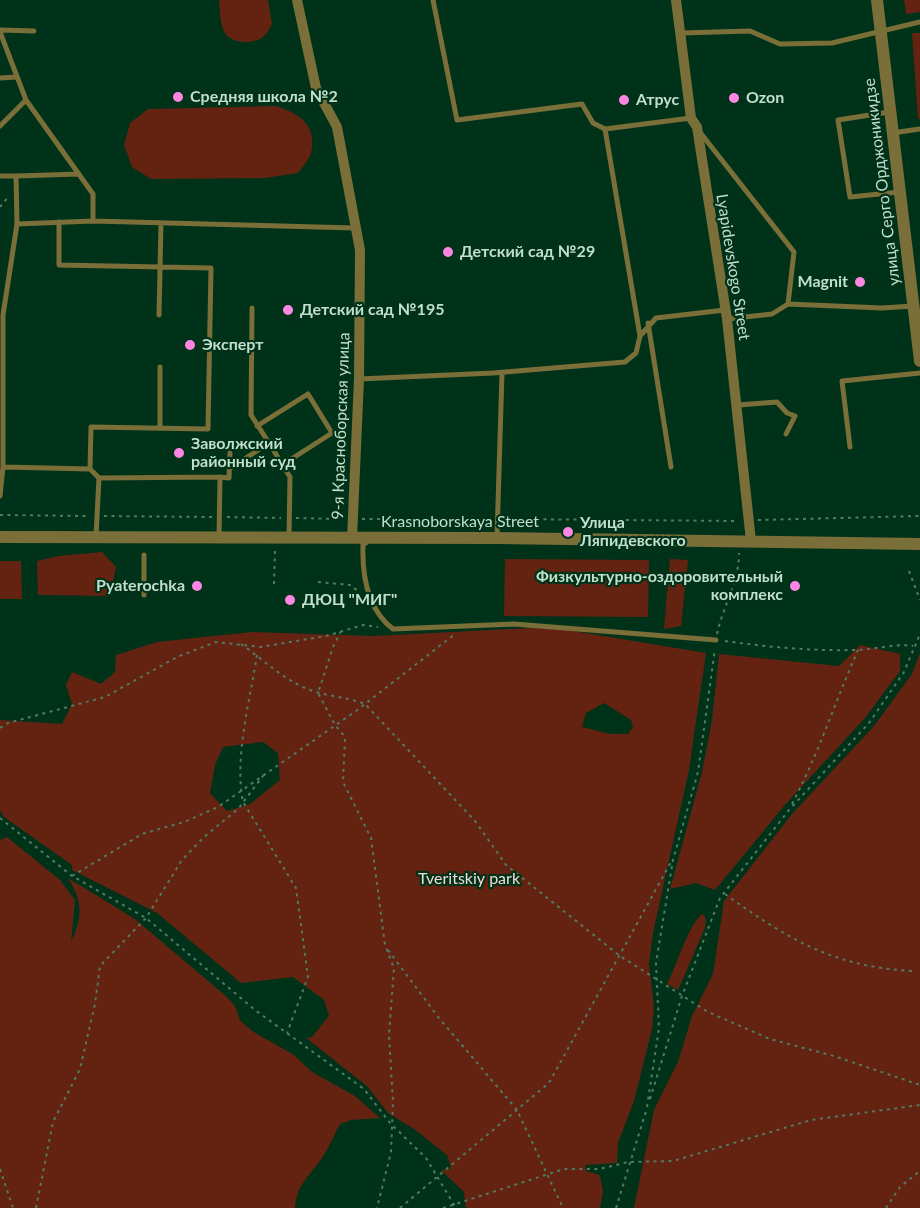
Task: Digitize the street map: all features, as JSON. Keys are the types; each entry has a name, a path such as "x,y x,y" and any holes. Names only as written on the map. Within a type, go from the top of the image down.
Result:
{"street":[{"name":"9-я Красноборская улица","path":"297,0 316,88 337,127 360,250 359,379 352,538"},
{"name":"Lyapidevskogo Street","path":"676,0 726,314 752,541"},
{"name":"улица Серго Орджоникидзе","path":"877,0 920,361"},
{"name":"Krasnoborskaya Street","path":"0,537 497,538 920,544"}],"lane":[{"path":"433,0 457,120 582,104 593,123 605,129 694,123 794,252 788,304"},
{"path":"681,33 750,31 780,45 832,43 920,22"},
{"path":"34,31 0,31 26,100 93,194 93,221"},
{"path":"0,78 16,77"},
{"path":"0,126 26,100"},
{"path":"889,112 838,120 850,197 899,192"},
{"path":"605,129 640,336"},
{"path":"892,133 920,129"},
{"path":"0,176 79,174"},
{"path":"0,496 3,467 2,315 17,224 16,176"},
{"path":"17,224 93,221 355,228"},
{"path":"59,222 59,265 211,268 208,429 91,427 90,469"},
{"path":"159,315 161,223"},
{"path":"359,379 502,373 625,363 636,353 640,336 648,323 656,318 772,314 788,304 882,308 914,306"},
{"path":"252,308 251,415 290,477 289,518 282,538"},
{"path":"648,323 671,467"},
{"path":"160,367 160,428"},
{"path":"497,538 502,373"},
{"path":"850,447 842,381 920,373"},
{"path":"257,426 308,394 332,433 282,465"},
{"path":"738,405 777,402 787,413 795,416 786,434"},
{"path":"230,469 269,444"},
{"path":"3,467 90,469 99,478 230,478 230,453"},
{"path":"219,538 220,477"},
{"path":"96,538 99,478"},
{"path":"428,538 421,543 365,542 363,545 366,586 373,607 381,620 393,629 514,624 716,640"},
{"path":"144,555 144,595"}],"path":[{"path":"0,515 750,520 920,516"},
{"path":"274,584 282,538"},
{"path":"647,1107 658,1028 656,963 673,860 698,772 716,640 721,614 739,572 739,554"},
{"path":"909,571 920,600"},
{"path":"318,582 351,585 373,607"},
{"path":"0,728 8,723 105,697 177,657 216,642 261,647 341,631 363,624 393,629"},
{"path":"72,876 142,834 184,822 218,807 365,704 466,626"},
{"path":"341,631 333,647 318,693 335,725 345,737 343,782 371,838 385,945 394,968 389,1035 393,1102 390,1122 391,1152 377,1208"},
{"path":"616,1208 628,1162 682,996 724,894 789,810 869,723 904,672 920,634"},
{"path":"716,640 798,651 877,650 899,644 914,646"},
{"path":"241,644 285,677 318,693 346,696 365,704 475,821 506,865 620,957 708,1012 770,1039 834,1056 920,1085"},
{"path":"789,810 815,760 831,713 858,650"},
{"path":"257,655 241,764 241,790 243,802 296,888 308,977 287,1033"},
{"path":"36,1208 53,1122 80,1069 95,1004 100,966 146,918 182,860 243,802 266,772"},
{"path":"0,818 72,876 146,918 255,1010 364,1089 390,1122 426,1158 440,1177 456,1208"},
{"path":"400,1208 440,1177 549,1083 673,860"},
{"path":"724,894 812,950 874,969 912,971"},
{"path":"385,945 439,1018 517,1110 545,1175 563,1208"},
{"path":"443,1208 564,1169 600,1169 628,1162 673,1161 811,1120 920,1105"},
{"path":"0,1169 13,1208"},
{"path":"886,1208 900,1188 920,1171"}],"green space":[{"path":"219,0 268,0 272,24 265,35 255,41 243,42 228,37 220,17"},
{"path":"904,0 920,0 920,12 906,14"},
{"path":"912,33 920,33 920,119 918,119"},
{"path":"276,106 299,117 312,135 310,155 298,173 265,178 151,179 132,167 124,145 130,123 148,109"},
{"path":"102,552 116,567 110,596 38,595 37,561 58,556"},
{"path":"505,559 649,560 648,617 504,616"},
{"path":"670,559 688,560 681,626 664,629"},
{"path":"0,561 21,561 22,599 0,599"},
{"name":"Tveritskiy park","path":"549,627 706,653 689,770 653,933 649,964 654,1008 652,1029 634,1101 618,1143 617,1163 585,1165 586,1171 600,1175 603,1192 600,1208 466,1208 464,1192 441,1170 451,1169 447,1155 414,1129 388,1113 367,1086 306,1038 312,1037 329,1016 324,1000 293,977 241,983 157,913 72,870 72,865 4,817 0,811 0,720 62,724 72,704 66,685 72,672 101,684 115,672 116,655 157,642 252,632 373,636","holes":["604,703 631,720 633,727 628,734 610,734 582,727 586,713","263,742 278,753 280,780 250,804 227,811 210,793 215,765 223,747"]},
{"path":"860,645 900,654 900,671 865,718 784,806 715,890 696,883 670,889 702,772 712,720 719,654 839,666"},
{"path":"920,653 920,1208 634,1208 654,1110 678,1062 692,1016 713,974 724,901 792,814 874,726 912,674"},
{"path":"7,837 60,880 75,900 71,942 78,925 80,910 79,902 68,878 135,919 227,997 235,1006 240,1020 252,1031 294,1055 312,1072 355,1096 380,1118 351,1120 340,1124 325,1154 304,1181 298,1193 295,1208 0,1208 0,840"},
{"path":"703,914 706,919 705,928 678,990 667,984 688,935"}],"place":[{"name":"Средняя школа №2","path":"178,97"},
{"name":"Ozon","path":"734,98"},
{"name":"Атрус","path":"624,100"},
{"name":"Детский сад №29","path":"448,252"},
{"name":"Magnit","path":"860,282"},
{"name":"Детский сад №195","path":"288,310"},
{"name":"Эксперт","path":"190,345"},
{"name":"Заволжский районный суд","path":"179,453"},
{"name":"Улица Ляпидевского","path":"568,532"},
{"name":"Pyaterochka","path":"197,586"},
{"name":"Физкультурно-оздоровительный комплекс","path":"795,586"},
{"name":"ДЮЦ \"МИГ\"","path":"290,600"}]}
